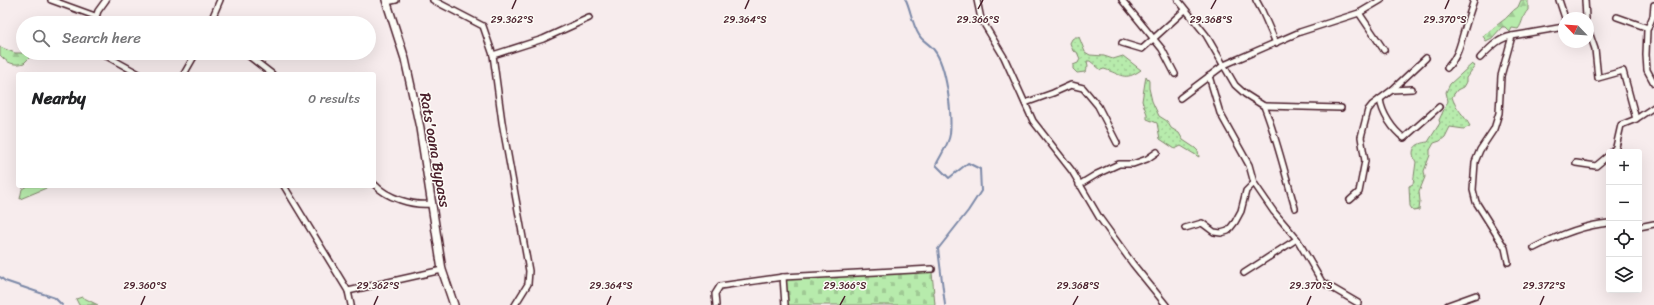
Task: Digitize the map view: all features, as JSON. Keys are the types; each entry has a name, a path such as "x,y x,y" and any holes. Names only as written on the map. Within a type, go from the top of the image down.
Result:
{"street":[{"path":"51,0 95,16 106,0"},
{"path":"213,16 219,0"},
{"path":"386,1 396,0"},
{"path":"433,0 483,26 493,55 502,122 529,271 528,284 515,305"},
{"path":"977,0 981,19 1004,57 1033,121 1072,171 1099,217 1133,264 1166,305"},
{"path":"1122,0 1154,38 1167,57 1175,74"},
{"path":"1178,0 1206,35 1235,85 1244,94 1264,106 1341,108"},
{"path":"1256,0 1276,43"},
{"path":"1180,98 1224,65 1325,23 1358,13 1381,0"},
{"path":"1448,68 1458,54 1464,29 1474,0"},
{"path":"1559,0 1564,12"},
{"path":"1585,0 1586,12"},
{"name":"Rats'oana Bypass","path":"386,1 405,59 420,128 442,270 454,305"},
{"path":"1654,5 1654,16 1648,28 1646,70 1654,83"},
{"path":"1122,43 1142,49 1185,10"},
{"path":"1358,13 1384,50"},
{"path":"1617,17 1648,28"},
{"path":"493,55 543,39 589,18"},
{"path":"1480,58 1490,48 1505,37 1558,28"},
{"path":"1508,262 1505,248 1476,202 1473,190 1475,162 1480,150 1494,129 1499,113 1501,76 1512,36"},
{"path":"1594,46 1598,78 1623,71 1636,119"},
{"path":"1350,200 1359,192 1365,161 1361,137 1368,110 1426,58"},
{"path":"114,60 135,72"},
{"path":"185,72 192,60"},
{"path":"254,60 269,72"},
{"path":"1209,76 1220,113 1249,166 1254,184 1274,212 1297,239 1322,282 1358,303"},
{"path":"1025,103 1071,85 1083,88 1098,106 1117,143"},
{"path":"1392,90 1412,89"},
{"path":"1380,100 1381,105 1395,131 1404,138 1439,107"},
{"path":"1264,106 1276,140 1295,208"},
{"path":"1614,149 1621,125 1636,119 1654,106"},
{"path":"1079,185 1097,174 1119,164 1133,164 1147,159 1157,152"},
{"path":"1576,163 1596,166 1606,158"},
{"path":"1185,228 1202,223 1214,232 1221,233 1228,231 1236,222 1241,211 1246,191 1254,184"},
{"path":"376,185 389,195 403,200 423,205 431,204"},
{"path":"285,188 348,291 351,305"},
{"path":"1534,248 1551,239 1595,224 1606,223"},
{"path":"1642,226 1654,224"},
{"path":"1244,273 1297,239"},
{"path":"716,305 715,294 720,286 783,278 932,269"},
{"path":"348,291 442,270"},
{"path":"783,278 785,305"},
{"path":"1448,305 1476,295"}],"green space":[{"path":"1521,0 1528,0 1528,10 1518,29 1512,28 1510,32 1505,27 1502,27 1492,38 1486,41 1483,36 1518,7"},
{"path":"1075,37 1079,37 1085,52 1090,55 1104,56 1113,59 1123,56 1141,70 1130,76 1122,76 1104,69 1101,70 1090,61 1087,61 1088,66 1085,72 1077,73 1073,69 1073,65 1078,63 1080,59 1077,52 1073,51 1070,43"},
{"path":"0,47 16,53 16,60 27,60 24,63 11,63 0,55"},
{"path":"1472,64 1475,66 1466,78 1466,82 1463,87 1457,90 1452,97 1455,105 1470,126 1464,129 1450,127 1445,137 1434,143 1430,150 1430,155 1424,171 1425,177 1419,192 1419,210 1413,211 1410,206 1409,186 1413,184 1416,162 1413,154 1414,148 1420,144 1428,142 1440,123 1439,120 1448,101 1446,92 1450,84"},
{"path":"1146,76 1149,81 1152,101 1159,116 1167,121 1171,128 1179,133 1183,140 1198,151 1199,157 1181,146 1175,149 1160,139 1157,123 1147,119 1147,114 1142,101"},
{"path":"24,188 46,188 20,199 22,189"},
{"path":"932,272 935,305 785,305 783,278"},
{"path":"82,297 98,305 79,305 76,299"}],"waterway":[{"path":"906,0 919,35 939,57 948,90 950,134 946,146 936,165 949,178 968,163 980,169 981,191 968,211 938,249 945,305"},
{"path":"0,277 5,281 55,298 62,305"}]}
